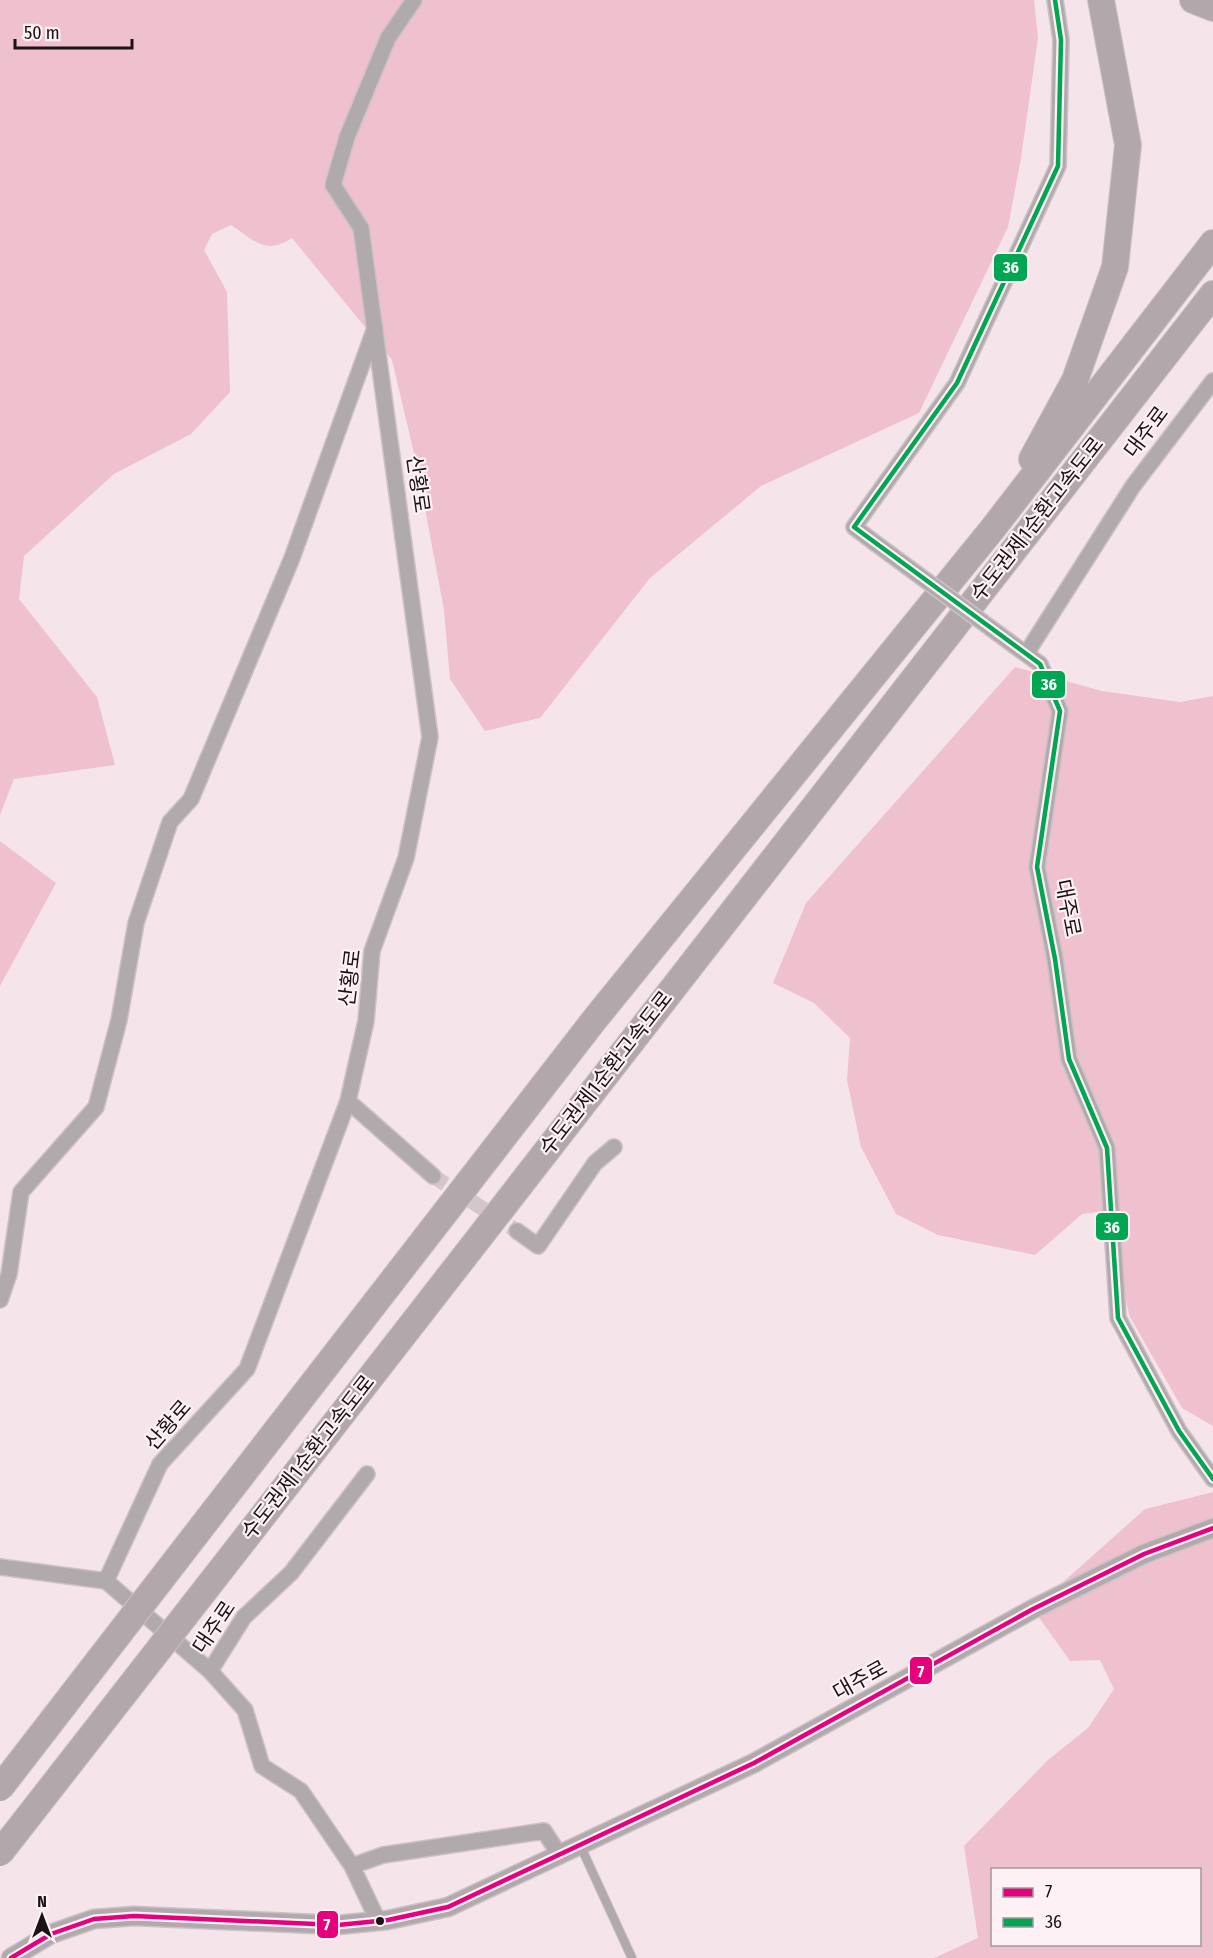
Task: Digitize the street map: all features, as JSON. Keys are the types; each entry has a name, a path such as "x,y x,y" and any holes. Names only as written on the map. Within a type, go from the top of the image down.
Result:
{"highway":[{"path":"994,527 1075,380 1115,267 1128,145 1101,0"},
{"path":"1193,0 1213,8"},
{"name":"수도권제1순환고속도로","path":"0,1788 596,1019 994,527 1213,243"},
{"name":"수도권제1순환고속도로","path":"0,1853 1213,294"},
{"path":"1099,441 1213,317"}],"street":[{"name":"산황로","path":"106,1581 160,1464 247,1369 348,1101 366,1021 372,951 406,858 430,737 361,228 333,185 347,137 388,38 414,0"},
{"path":"1020,650 854,527 957,383 1058,166 1061,40 1055,0"},
{"name":"산황로","path":"0,1300 9,1274 21,1192 96,1107 119,1020 136,923 170,822 191,799 292,558 376,326"},
{"name":"대주로","path":"1213,381 1133,486 1020,650 1040,664 1060,711 1037,867 1055,959 1069,1059 1107,1148 1118,1318 1179,1431 1213,1479"},
{"path":"348,1101 433,1176"},
{"path":"517,1232 538,1246 595,1163 614,1147"},
{"name":"대주로","path":"367,1474 291,1573 244,1617 210,1671 245,1710 262,1766 301,1791 352,1866 378,1922"},
{"name":"대주로","path":"11,1958 51,1934 94,1919 134,1916 338,1925 378,1922 448,1907 754,1763 1043,1604 1144,1554 1213,1528"},
{"path":"0,1567 106,1581 210,1671"},
{"path":"352,1866 383,1855 544,1831 559,1854"}],"lane":[{"path":"580,1845 632,1958"}],"shaded area":[{"path":"0,0 1034,0 1038,38 1021,158 1008,227 919,413 761,486 650,578 540,718 485,731 450,679 444,610 417,466 392,360 292,238 274,246 267,246 253,240 231,225 212,234 204,250 227,292 230,392 191,434 114,474 24,556 19,599 97,697 115,765 14,779 0,815"},
{"path":"1015,667 1102,691 1180,702 1213,696 1213,1426 1182,1408 1130,1317 1103,1211 1082,1214 1035,1255 938,1235 896,1214 861,1147 847,1080 850,1038 814,1003 773,983 806,903"},
{"path":"0,841 56,883 0,986"},
{"path":"1213,1492 1213,1958 934,1958 978,1938 964,1846 1048,1760 1088,1728 1114,1689 1100,1660 1070,1661 1033,1609 1145,1509"}],"tunnel":[{"path":"433,1176 517,1231"}],"transit line":[{"name":"36","path":"1055,0 1061,40 1058,166 957,383 854,527 1040,664 1060,711 1037,867 1055,959 1069,1059 1107,1148 1118,1318 1179,1431 1213,1479"},
{"name":"7","path":"11,1958 51,1934 94,1919 134,1916 338,1925 388,1920 448,1907 754,1763 1033,1609 1144,1554 1213,1528"}]}
